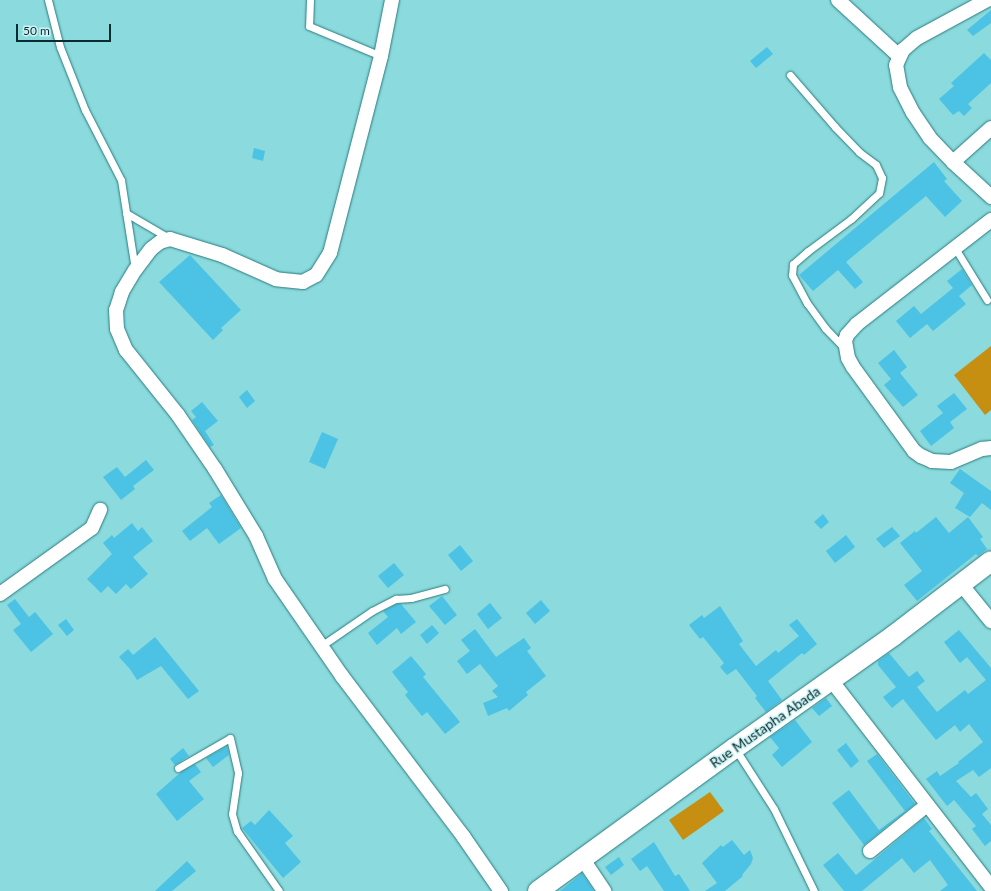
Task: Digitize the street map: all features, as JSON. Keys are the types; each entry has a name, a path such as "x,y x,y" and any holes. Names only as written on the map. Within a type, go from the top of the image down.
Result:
{"main road":[{"name":"Rue Mustapha Abada","path":"538,891 735,748 893,636 991,561"}],"street":[{"path":"392,0 381,56 330,253 316,275 303,282 276,279 222,255 170,239 160,242 151,248 135,270 122,292 116,310 117,330 126,350 178,415 215,469 256,536 274,579 321,646 463,836 501,891"},
{"path":"838,0 899,56"},
{"path":"986,0 908,44 899,56 896,65 897,75 906,101 921,126 953,162 991,198"},
{"path":"953,162 991,128"},
{"path":"991,220 857,324 847,335 845,341 846,349 853,367 914,450 922,456 932,461 951,462 982,449 991,448"},
{"path":"0,594 92,528 100,510"},
{"path":"961,584 991,622"},
{"path":"831,680 991,887"},
{"path":"870,852 927,805"},
{"path":"582,858 604,891"}],"lane":[{"path":"48,0 60,48 84,110 121,180 135,270"},
{"path":"310,0 309,26 381,56"},
{"path":"790,75 835,127 859,152 876,165 882,178 879,193 851,219 793,264 792,275 807,303 825,328 846,349"},
{"path":"126,213 170,239"},
{"path":"955,248 987,300"},
{"path":"321,646 372,611 396,599 411,598 445,589"},
{"path":"178,768 230,738 238,773 232,814 236,831 278,891"},
{"path":"735,748 774,809 814,891"}],"shaded area":[{"path":"991,346 991,410 985,415 954,375"},
{"path":"710,792 724,811 683,840 669,820"}],"building":[{"path":"991,10 991,23 973,36 967,30"},
{"path":"767,47 773,54 756,68 750,61"},
{"path":"984,53 991,60 991,83 968,104 972,108 964,116 959,111 953,115 939,99 954,86 951,83"},
{"path":"254,148 265,151 263,161 252,158"},
{"path":"934,162 947,179 944,181 962,201 945,217 926,196 846,262 863,282 855,289 838,270 813,291 799,275"},
{"path":"190,255 241,310 221,328 223,330 213,340 159,282"},
{"path":"962,269 972,285 959,296 966,304 933,331 927,324 910,338 896,321 914,306 921,314 953,288 947,281"},
{"path":"894,350 907,367 900,373 918,395 903,407 884,385 891,379 878,363"},
{"path":"247,390 255,401 247,408 239,397"},
{"path":"954,393 967,409 950,422 954,428 931,446 920,431 943,413 937,406"},
{"path":"202,402 218,421 205,431 214,445 210,447 192,420 196,417 191,411"},
{"path":"322,432 338,439 325,469 309,462"},
{"path":"146,460 154,470 133,486 135,489 121,500 103,477 117,467 125,477"},
{"path":"960,469 991,491 991,510 982,503 970,517 955,508 964,493 950,483"},
{"path":"221,495 241,528 219,544 207,528 190,541 182,531 212,507 209,503"},
{"path":"823,514 829,522 821,529 814,522"},
{"path":"936,517 949,533 968,517 983,537 980,539 987,549 978,556 976,554 917,601 904,585 922,571 900,543 915,531 916,533"},
{"path":"132,523 138,531 142,527 153,541 133,557 148,574 131,589 126,584 116,594 108,586 101,593 87,579 112,554 103,543 112,535 114,538"},
{"path":"892,527 900,536 884,548 876,539"},
{"path":"846,535 855,547 835,563 826,551"},
{"path":"460,545 473,561 461,571 448,555"},
{"path":"394,563 404,575 388,588 378,576"},
{"path":"442,596 457,615 445,625 429,606"},
{"path":"15,599 29,617 35,612 53,634 31,652 13,630 21,624 7,605"},
{"path":"541,600 550,611 535,624 526,613"},
{"path":"490,603 502,618 488,629 477,614"},
{"path":"397,604 401,604 416,622 401,634 397,628 377,645 368,633 388,617 383,611"},
{"path":"720,606 743,641 739,644 756,666 776,650 778,653 799,636 789,625 797,619 817,644 804,655 802,653 768,681 782,700 766,712 755,698 757,696 736,669 727,675 720,667 724,663 703,637 700,639 689,625 702,615 704,618"},
{"path":"66,619 74,630 67,636 58,625"},
{"path":"432,625 439,633 427,644 420,635"},
{"path":"475,629 496,657 524,638 531,648 527,651 546,676 526,692 528,695 509,711 507,708 488,716 483,703 498,697 492,691 498,686 480,664 467,674 457,661 470,651 461,640"},
{"path":"959,630 991,668 991,768 979,777 973,770 956,781 971,797 976,793 988,809 982,814 991,825 991,841 985,846 972,829 976,826 954,800 947,806 926,779 937,771 940,776 959,763 958,762 983,742 969,724 960,732 955,725 936,740 903,699 892,708 883,697 896,687 878,665 878,661 889,653 909,677 917,671 925,681 917,687 937,712 965,690 968,694 986,680 967,657 960,663 944,642"},
{"path":"155,637 199,691 188,699 161,666 137,680 130,669 119,657 128,649 133,655"},
{"path":"411,656 426,674 423,677 460,722 445,734 427,712 422,716 405,695 408,692 392,672"},
{"path":"826,698 832,706 819,716 812,708"},
{"path":"795,720 812,742 782,767 772,755 779,748 770,737"},
{"path":"846,743 859,761 851,768 837,750"},
{"path":"227,746 229,755 213,767 206,758"},
{"path":"183,748 189,756 175,765 170,759"},
{"path":"877,754 915,804 864,845 832,803 849,790 879,830 905,811 867,761"},
{"path":"195,764 201,772 189,781 204,799 177,821 156,794 181,772"},
{"path":"269,810 293,836 285,843 301,862 283,878 242,828 251,821 255,825"},
{"path":"924,818 932,829 929,831 977,891 940,891 948,885 930,860 914,873 902,858 862,891 844,891 823,865 838,853 856,875"},
{"path":"732,840 744,855 750,850 753,858 751,864 742,875 743,876 725,891 705,891 717,883 702,863 721,845 723,847"},
{"path":"654,842 675,876 679,874 690,891 664,891 647,866 640,871 631,859"},
{"path":"619,857 624,865 611,875 605,867"},
{"path":"187,861 196,871 172,891 155,891"},
{"path":"582,873 594,891 560,891 580,875"}]}
